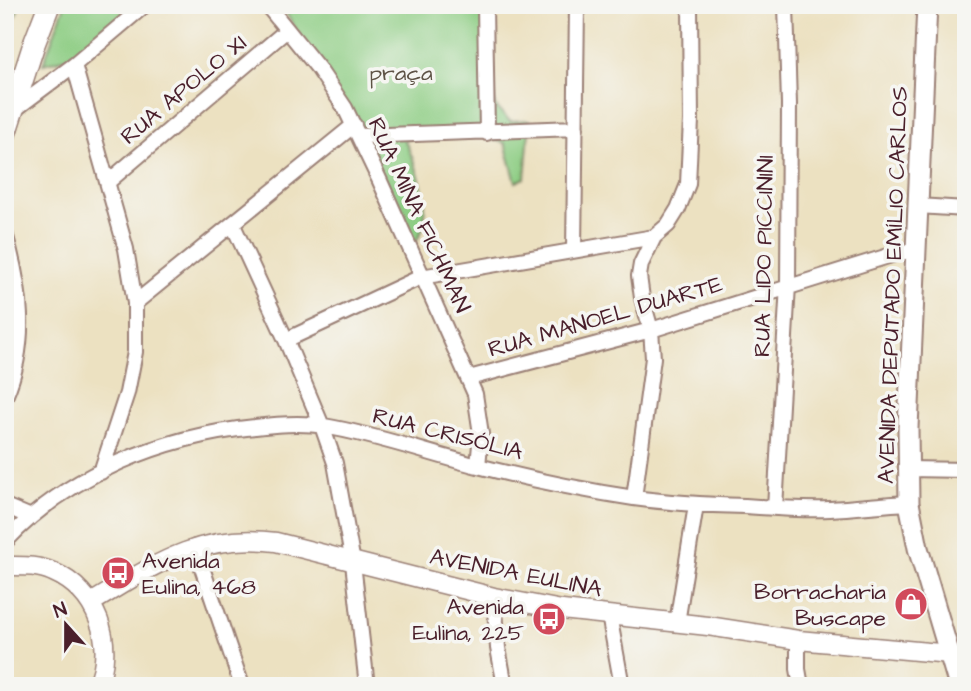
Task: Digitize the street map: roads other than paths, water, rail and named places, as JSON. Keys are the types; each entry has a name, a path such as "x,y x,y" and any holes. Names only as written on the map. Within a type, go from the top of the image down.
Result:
{"main road":[{"path":"5,134 49,5"},
{"name":"AVENIDA DEPUTADO EMÍLIO CARLOS","path":"927,5 908,469 909,503 918,548 959,686"}],"street":[{"path":"14,110 74,65 145,5"},
{"name":"RUA MINA FICHMAN","path":"267,5 326,79 357,130 469,379 479,412 481,434 478,466"},
{"path":"485,5 488,133"},
{"path":"574,250 577,5"},
{"path":"634,498 653,358 651,330 639,276 641,264 654,237 668,225 688,184 691,120 690,5"},
{"name":"RUA LIDO PICCININI","path":"775,508 788,285 789,104 786,5"},
{"name":"RUA APOLO XI","path":"108,182 287,30"},
{"path":"74,65 108,182 135,303 135,352 127,394 101,472"},
{"path":"135,303 357,130 488,133 576,128"},
{"path":"918,206 966,209"},
{"path":"233,225 286,340 335,463 353,563 368,686"},
{"path":"5,233 18,285 22,332 19,356 5,397"},
{"path":"286,340 362,302 421,277 654,237"},
{"name":"RUA MANOEL DUARTE","path":"469,379 651,330 788,285 916,250"},
{"name":"RUA CRISÓLIA","path":"5,542 31,517 65,493 136,455 179,440 229,429 282,424 322,426 384,439 478,466 634,498 696,505 830,509 909,503"},
{"path":"908,469 966,470"},
{"path":"677,623 696,505"},
{"path":"5,506 31,517"},
{"name":"AVENIDA EULINA","path":"91,603 152,566 195,547 224,540 250,538 276,542 494,597 562,610 798,640 950,654"},
{"path":"195,547 242,686"},
{"path":"5,566 28,565 52,572 74,584 91,603 101,625 105,649 102,674 97,686"},
{"path":"494,597 498,648 505,686"},
{"path":"609,615 622,686"},
{"path":"798,640 797,662 801,686"}],"place":[{"name":"Avenida Eulina, 468","path":"118,573"},
{"name":"Borracharia Buscape","path":"911,604"},
{"name":"Avenida Eulina, 225","path":"549,619"}],"park label":[{"name":"praça","path":"401,72"}]}
